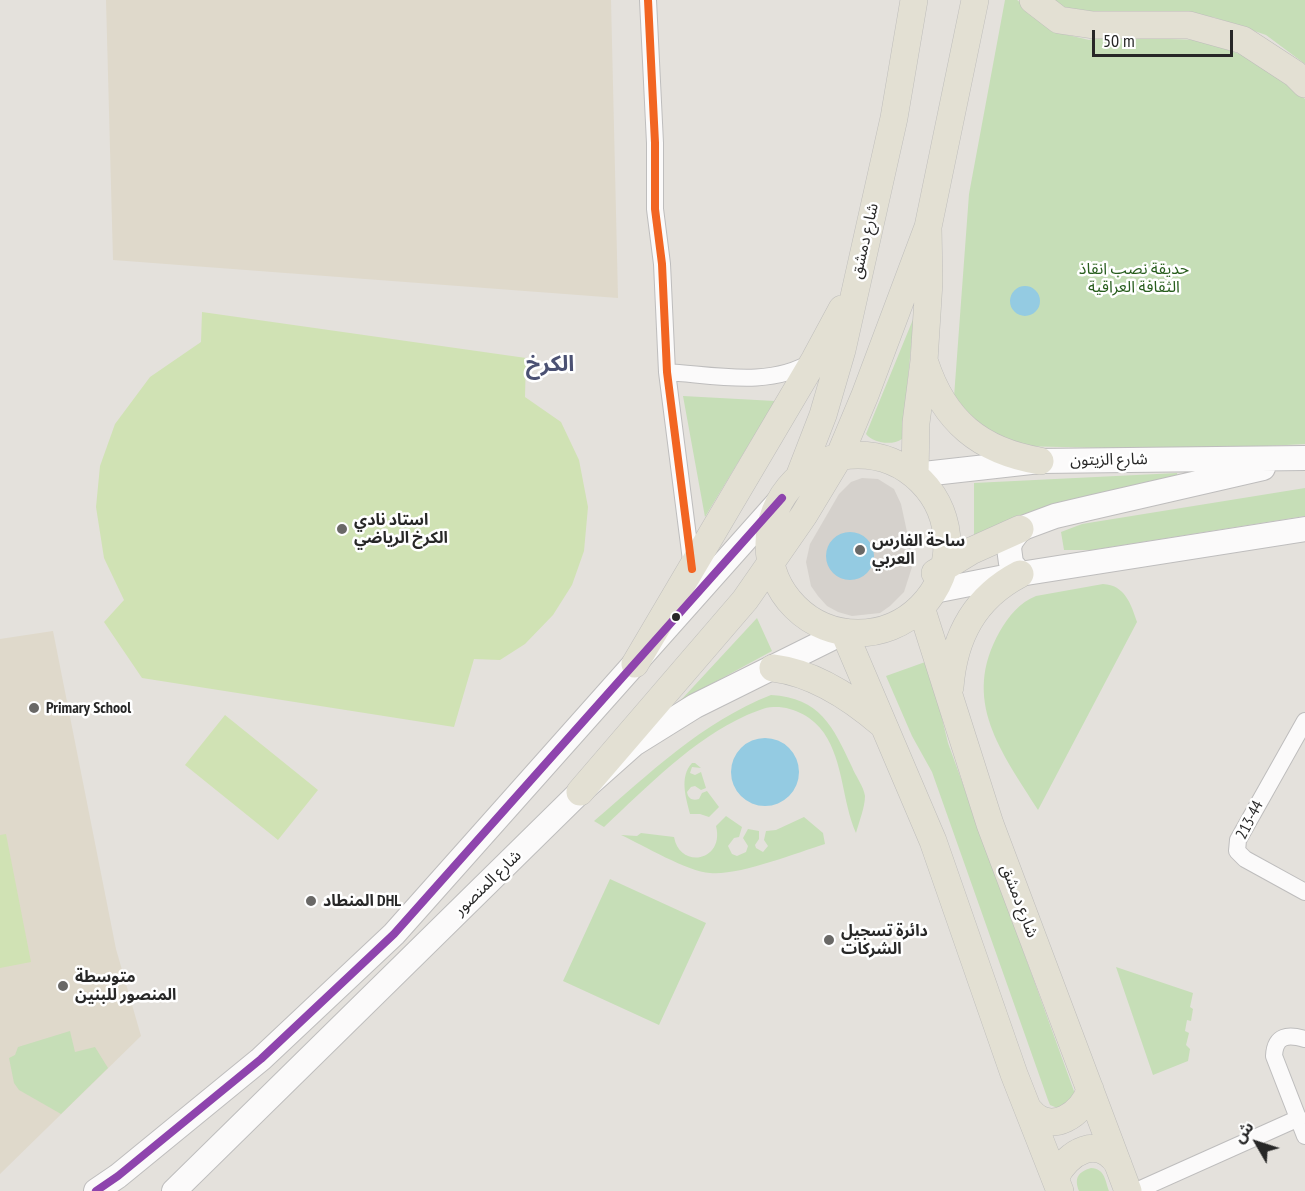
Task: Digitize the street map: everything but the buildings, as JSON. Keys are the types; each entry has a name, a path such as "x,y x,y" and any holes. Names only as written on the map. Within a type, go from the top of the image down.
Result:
{"main road":[{"name":"شارع دمشق","path":"799,477 823,415 842,350 894,118 914,0"},
{"path":"580,792 745,600 804,515 839,457 865,395 928,227 975,0"},
{"path":"1033,0 1059,20 1093,25 1189,25 1243,40 1295,74 1305,84"},
{"path":"915,475 916,423 930,282 928,227"},
{"path":"635,664 815,359 855,284"},
{"path":"924,360 940,398 951,415 966,430 982,442 1000,451 1020,458 1040,461"},
{"path":"858,455 877,457 894,463 915,475 932,494 943,516 947,540 945,566 927,599 903,621 881,631 862,633 844,632 815,623 795,608 780,587 771,564 769,541 772,519 782,498 799,477 818,465 839,457 858,455"},
{"path":"861,670 881,631 906,599 921,584 971,550 1020,528 1055,516 1302,458"},
{"name":"شارع الزيتون","path":"915,475 1040,461 1302,458"},
{"name":"شارع المنصور","path":"96,1191 118,1176 261,1059 394,934 782,498"},
{"path":"1020,528 1014,534 1009,548 1011,563 1020,574"},
{"path":"927,599 1020,574 1305,529"},
{"path":"949,691 951,668 966,624 979,605 996,589 1020,574"},
{"name":"شارع دمشق","path":"927,599 949,691 990,825 1128,1191"},
{"path":"844,632 933,841 1014,1074 1057,1184"},
{"name":"شارع المنصور","path":"174,1191 580,792 634,744 695,706 844,632"},
{"path":"773,668 782,669 826,686 847,698 885,727"},
{"path":"1030,1111 1036,1118 1047,1121 1059,1121 1071,1117 1081,1109 1090,1089"},
{"path":"1057,1184 1060,1167 1069,1157 1080,1151 1105,1150 1118,1164"}],"street":[{"path":"648,0 656,143 655,209 662,264 667,372 692,569"},
{"path":"667,372 759,378 790,372 815,359"},
{"name":"213-44","path":"1305,721 1238,840 1238,851 1245,859 1305,892"},
{"path":"1305,1039 1288,1035 1278,1042 1275,1048 1277,1065 1305,1136"},
{"path":"1136,1191 1299,1118"}],"shaded area":[{"path":"106,0 611,0 618,298 113,260"},
{"name":"ساحة الفارس العربي","path":"862,478 878,479 894,489 901,504 912,555 912,567 904,592 890,606 880,613 852,616 827,606 818,596 811,586 806,562 810,544 839,494 851,482"},
{"name":"متوسطة المنصور للبنين","path":"53,631 116,949 141,1036 0,1174 0,639"}],"green space":[{"name":"حديقة نصب انقاذ الثقافة العراقية","path":"1005,0 1017,0 1064,34 1089,40 1105,37 1201,40 1242,55 1289,84 1305,99 1305,444 1192,450 1018,446 989,436 954,397 969,194"},
{"path":"1053,0 1305,0 1305,64 1266,35 1213,17 1067,12"},
{"name":"استاد نادي الكرخ الرياضي","path":"202,312 526,358 525,397 561,422 579,460 588,507 584,551 572,585 553,615 525,644 500,660 474,659 454,727 142,678 104,622 124,600 104,558 96,507 100,466 115,424 150,377 201,342"},
{"path":"914,317 902,439 888,443 878,441 866,434"},
{"path":"683,396 775,401 705,517"},
{"path":"1177,473 1178,480 1125,488 1045,507 974,537 974,483"},
{"path":"1305,488 1305,516 1092,550 1064,550 1061,532 1082,524"},
{"path":"1103,584 1111,585 1122,592 1137,622 1038,810 1011,767 990,725 985,703 984,680 989,656 1003,626 1025,602 1036,596"},
{"path":"757,618 772,651 680,701 681,700"},
{"path":"928,661 948,743 1075,1094 1060,1109 1050,1105 932,772 912,736 886,676"},
{"path":"771,695 802,702 813,708 831,727 865,796 856,833 839,769 831,745 824,733 802,714 780,707 760,710 727,725 671,765 604,827 594,821 699,734 746,706"},
{"path":"225,715 318,790 278,840 185,765"},
{"path":"692,763 701,768 692,767 690,773 695,775 701,772 706,788 701,790 695,786 691,787 687,792 688,796 697,800 702,793 707,791 719,807 709,817 690,814 685,795 685,781"},
{"path":"726,816 742,827 739,837 734,838 728,846 732,854 737,856 746,852 748,846 743,838 748,829 759,831 759,839 755,845 763,852 768,846 764,840 766,831 776,830 804,817 823,833 825,844 751,868 710,873 678,863 621,835 637,836 641,833 674,837 684,854 701,857 708,854 714,847 717,838 716,826"},
{"path":"6,834 31,962 0,968 0,835"},
{"path":"610,879 706,923 659,1025 563,981"},
{"path":"1116,967 1193,993 1190,1007 1193,1009 1191,1021 1187,1020 1185,1031 1189,1033 1186,1045 1190,1049 1188,1061 1153,1075"},
{"path":"70,1031 75,1052 95,1047 108,1068 61,1114 19,1090 14,1083 9,1058 15,1055 18,1047"},
{"path":"1091,1168 1102,1173 1109,1191 1079,1191 1078,1176"}],"water":[{"path":"1025,286 1036,290 1040,301 1036,312 1025,316 1014,312 1010,301 1014,290"},
{"path":"845,532 855,532 867,539 874,551 874,561 867,573 855,580 845,580 830,569 826,561 826,551 837,536"},
{"path":"758,738 772,738 784,743 794,753 799,772 794,791 784,801 772,806 758,806 746,801 736,791 731,779 731,765 736,753 746,743"}],"transit line":[{"path":"648,0 655,143 655,209 662,264 667,372 692,569"},
{"path":"96,1191 118,1176 261,1059 394,934 782,498"}],"place":[{"name":"استاد نادي الكرخ الرياضي","path":"342,529"},
{"name":"ساحة الفارس العربي","path":"860,550"},
{"name":"Primary School","path":"34,708"},
{"name":"المنطاد DHL","path":"311,901"},
{"name":"دائرة تسجيل الشركات","path":"829,940"},
{"name":"متوسطة المنصور للبنين","path":"63,986"}],"district":[{"name":"الكرخ","path":"550,365"}]}
